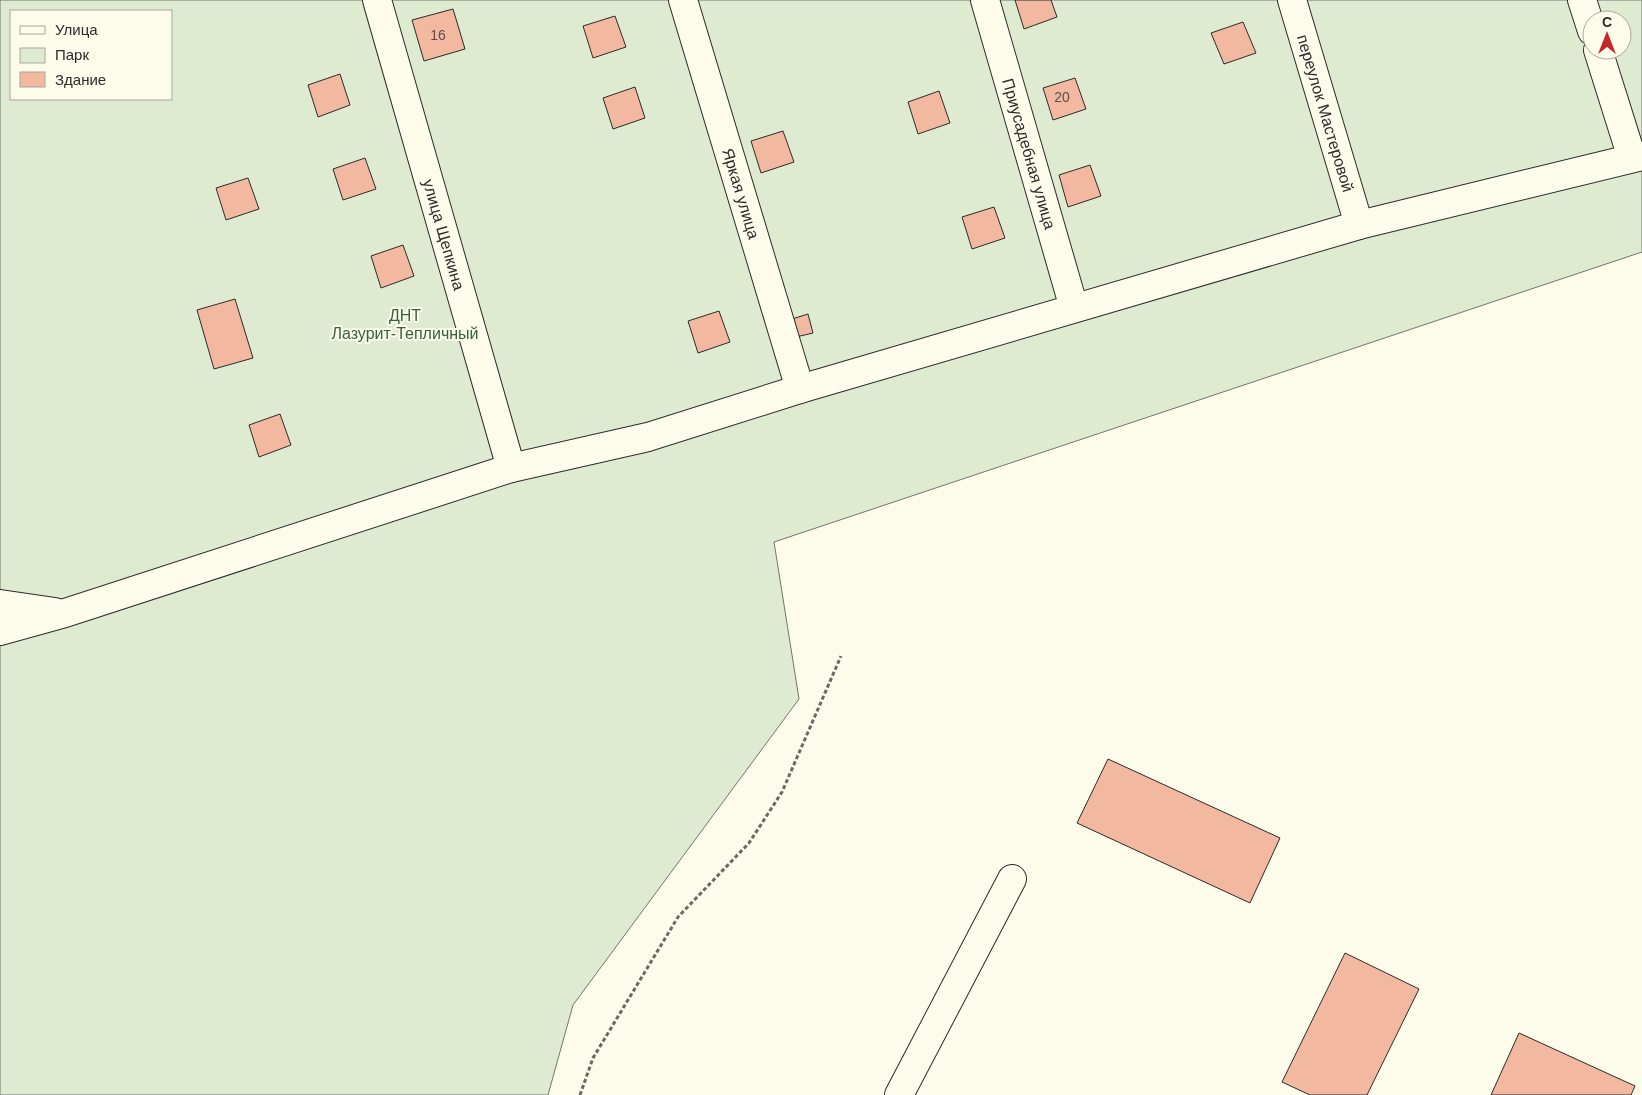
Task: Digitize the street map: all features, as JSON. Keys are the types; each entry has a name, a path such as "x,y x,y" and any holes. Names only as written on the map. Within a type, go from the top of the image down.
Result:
{"street":[{"name":"улица Щепкина","path":"377,0 511,468"},
{"name":"Яркая улица","path":"684,0 800,389"},
{"name":"Приусадебная улица","path":"984,0 1074,308"},
{"name":"переулок Мастеровой","path":"1292,0 1359,226"},
{"path":"0,631 65,614 511,468 648,437 800,389 1359,226 1637,157 1602,60"},
{"path":"0,604 65,614"},
{"path":"899,1095 1012,879"}],"path":[{"path":"580,1095 593,1058 678,916 749,843 782,792 841,656"}],"green space":[{"name":"ДНТ Лазурит-Тепличный","path":"0,0 1642,0 1642,252 774,542 799,699 573,1005 548,1095 0,1095"}],"building":[{"path":"1015,0 1051,0 1057,17 1024,29"},
{"path":"453,9 465,49 424,61 412,20"},
{"path":"615,16 626,47 593,58 583,26"},
{"path":"1243,22 1256,53 1224,64 1211,33"},
{"path":"340,74 350,105 318,117 308,85"},
{"path":"1075,78 1086,109 1053,120 1043,88"},
{"path":"635,87 645,118 613,129 603,98"},
{"path":"939,91 950,123 918,134 908,102"},
{"path":"783,131 794,162 761,173 751,141"},
{"path":"365,158 376,189 343,200 333,169"},
{"path":"1090,165 1101,196 1068,207 1059,175"},
{"path":"248,178 259,209 226,220 216,188"},
{"path":"994,207 1005,238 972,249 962,217"},
{"path":"403,245 414,276 381,288 371,256"},
{"path":"235,299 253,358 214,369 197,310"},
{"path":"719,311 730,342 698,353 688,321"},
{"path":"808,314 813,333 796,337 792,319"},
{"path":"280,414 291,445 259,457 249,425"},
{"path":"1108,759 1280,838 1250,903 1077,823"},
{"path":"1345,953 1419,989 1367,1095 1310,1095 1282,1082"},
{"path":"1519,1033 1635,1086 1631,1095 1491,1095"}]}
